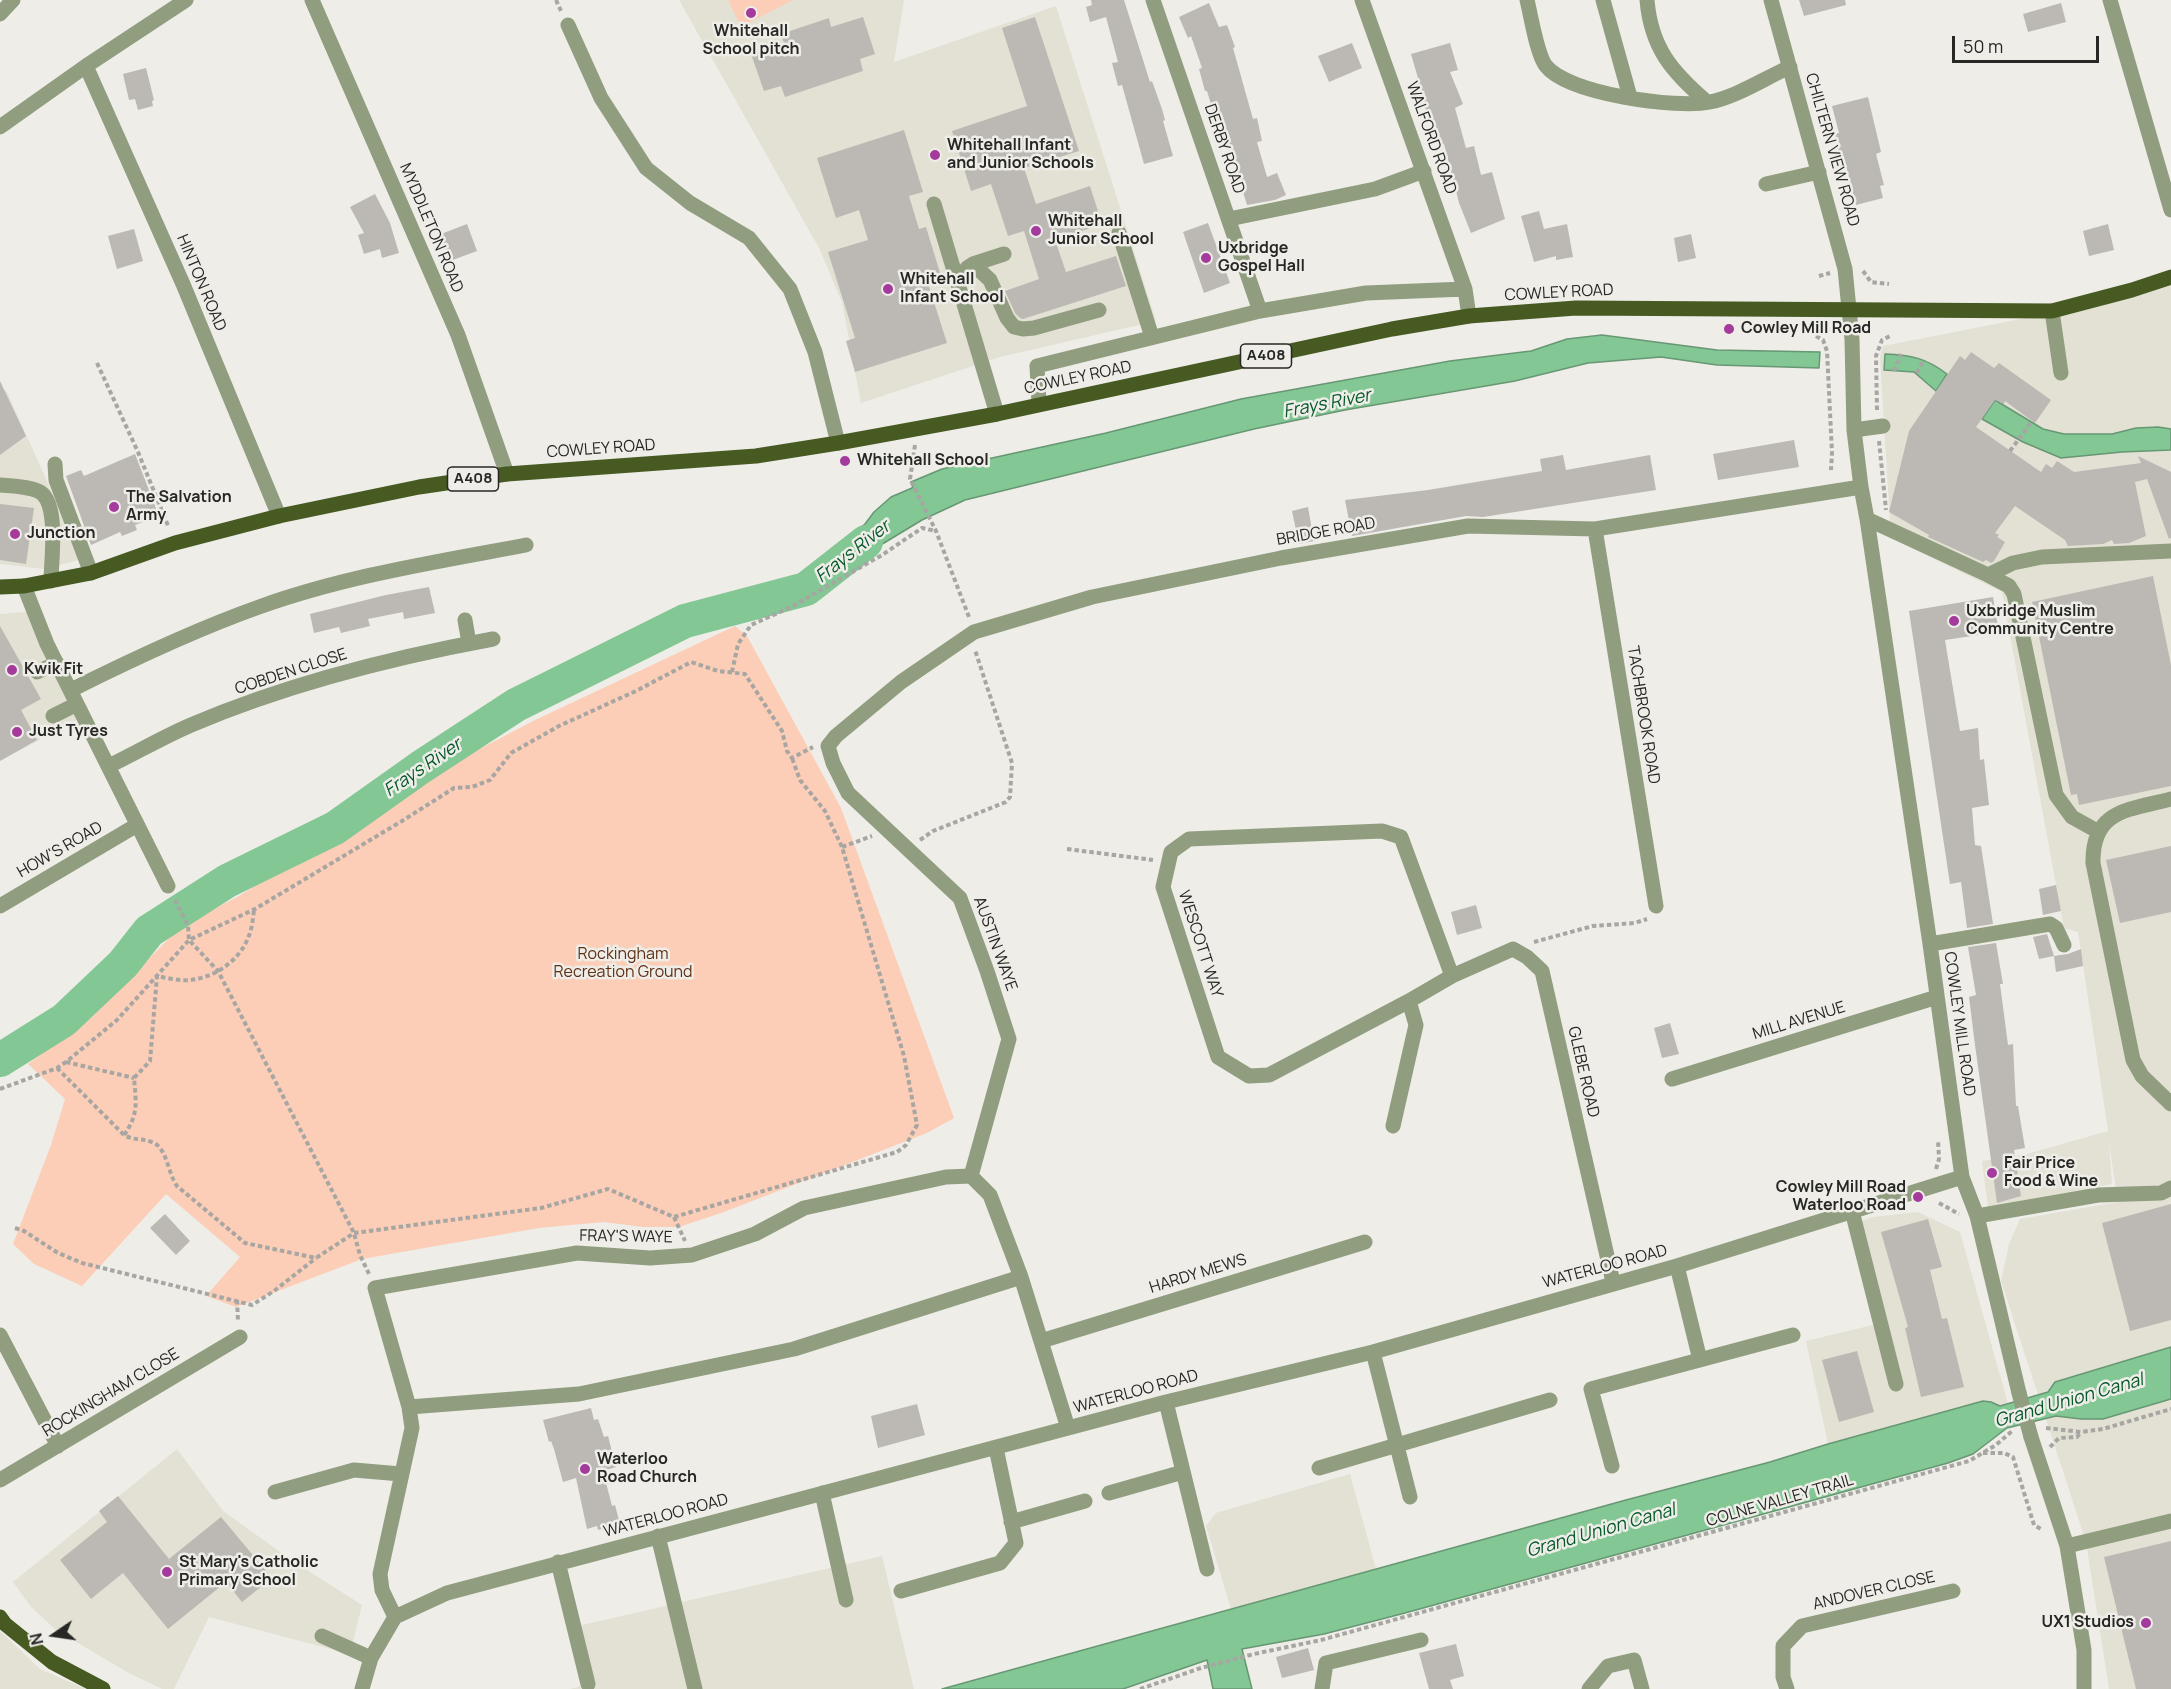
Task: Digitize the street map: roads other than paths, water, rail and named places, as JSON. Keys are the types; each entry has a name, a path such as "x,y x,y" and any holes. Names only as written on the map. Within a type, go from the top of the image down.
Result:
{"main road":[{"name":"COWLEY ROAD","path":"0,587 24,586 91,573 175,543 279,516 419,487 507,474 756,456 838,443 997,414 1392,329 1469,316 1576,308 2052,311 2171,277"},
{"path":"0,1617 5,1624 52,1662 97,1688"}],"street":[{"path":"0,14 14,0"},
{"path":"0,127 86,66 186,0"},
{"name":"MYDDLETON ROAD","path":"312,0 458,335 507,474"},
{"name":"DERBY ROAD","path":"1153,0 1260,311"},
{"name":"WALFORD ROAD","path":"1362,0 1465,289 1469,316"},
{"path":"1527,0 1542,57 1549,69 1581,86 1605,93 1679,104 1707,102 1741,92 1790,67"},
{"path":"1603,0 1630,97"},
{"path":"1647,0 1651,26 1665,58 1679,78 1707,102"},
{"name":"CHILTERN VIEW ROAD","path":"1771,0 1843,256 1850,310"},
{"path":"2110,0 2171,210"},
{"path":"568,25 601,98 646,168 690,203 748,238 790,289 815,352 838,443"},
{"name":"HINTON ROAD","path":"86,66 183,284 279,516"},
{"path":"1229,219 1375,189 1424,171"},
{"path":"1766,184 1819,172"},
{"path":"934,204 997,414"},
{"path":"1119,233 1152,337"},
{"path":"959,287 965,270 973,264 1004,254"},
{"path":"973,264 990,280 1007,318 1014,327 1034,328 1099,310"},
{"path":"1039,404 1037,366 1260,311 1366,294 1465,289"},
{"name":"COWLEY MILL ROAD","path":"1850,310 1854,430 1861,487 1868,519 1938,997 1962,1177 1977,1216 2019,1392 2034,1433 2038,1459 2067,1546 2084,1650 2084,1689"},
{"path":"2052,311 2061,374"},
{"path":"1854,430 1883,426"},
{"path":"55,464 56,480 91,573"},
{"path":"0,485 36,490 47,500 53,520 51,581"},
{"name":"BRIDGE ROAD","path":"836,736 901,682 974,632 1092,597 1281,558 1468,526 1595,529 1861,487"},
{"path":"1868,519 1988,575 2008,586 2014,594 2056,795 2072,817 2099,832"},
{"name":"TACHBROOK ROAD","path":"1595,529 1656,906"},
{"path":"71,690 149,650 261,606 399,568 526,545"},
{"path":"1988,575 2013,563 2042,557 2171,551"},
{"path":"24,586 57,663 170,891"},
{"path":"465,620 469,644"},
{"name":"COBDEN CLOSE","path":"109,766 190,726 270,695 378,662 493,639"},
{"path":"37,672 57,663"},
{"path":"53,716 77,704"},
{"name":"AUSTIN WAYE","path":"836,736 828,746 833,763 848,793 960,898 1009,1039 970,1176"},
{"path":"2171,799 2117,814 2108,819 2099,832 2093,849 2093,863 2133,1060 2142,1076 2171,1104"},
{"name":"HOW'S ROAD","path":"0,906 137,825"},
{"name":"WESCOTT WAY","path":"1382,831 1401,837 1452,976 1269,1075 1250,1076 1218,1057 1163,887 1171,852 1189,839 1382,831"},
{"path":"1930,944 2050,924 2056,928 2064,945"},
{"name":"GLEBE ROAD","path":"1452,976 1513,949 1527,957 1542,971 1613,1282"},
{"name":"MILL AVENUE","path":"1672,1079 1938,997"},
{"path":"1392,1126 1416,1025 1409,1001"},
{"path":"970,1176 990,1195 1022,1277 1068,1428"},
{"name":"FRAY'S WAYE","path":"409,1407 375,1288 577,1253 650,1258 692,1255 755,1233 804,1208 946,1177 970,1176"},
{"name":"WATERLOO ROAD","path":"395,1617 447,1593 558,1562 1166,1402 1373,1352 1613,1282 1677,1266 1962,1177"},
{"path":"1977,1216 2098,1195 2161,1193 2171,1188"},
{"path":"1852,1211 1896,1384"},
{"name":"HARDY MEWS","path":"1041,1341 1365,1242"},
{"path":"1677,1266 1700,1360"},
{"path":"362,1689 372,1658 395,1617 382,1590 380,1574 412,1428 409,1407 579,1395 794,1349 1022,1277"},
{"path":"0,1335 58,1446"},
{"path":"1612,1466 1591,1389 1793,1335"},
{"name":"ROCKINGHAM CLOSE","path":"0,1480 240,1337"},
{"path":"1373,1352 1410,1497"},
{"path":"1319,1468 1550,1400"},
{"path":"1166,1402 1206,1569"},
{"path":"901,1591 1000,1563 1016,1544 996,1448"},
{"path":"275,1492 354,1470 401,1474"},
{"path":"1109,1493 1183,1472"},
{"path":"822,1494 846,1600"},
{"path":"1011,1522 1085,1501"},
{"path":"2067,1546 2171,1521"},
{"path":"658,1536 695,1689"},
{"path":"558,1562 588,1684"},
{"name":"ANDOVER CLOSE","path":"1787,1689 1783,1677 1783,1646 1802,1626 1953,1591"},
{"path":"322,1636 372,1658"},
{"path":"1322,1689 1326,1663 1421,1640"},
{"path":"1589,1689 1608,1666 1634,1660 1642,1689"}],"water":[{"path":"1602,335 1717,350 1820,352 1819,368 1717,365 1661,357 1588,363 1515,381 1345,410 1254,429 965,500 922,520 833,578 823,557 865,524 874,512 891,497 912,488 911,482 942,469 1106,433 1241,399 1450,361 1531,351 1567,339"},
{"path":"1885,354 1918,358 1947,374 1936,391 1914,372 1884,370"},
{"path":"1995,400 2043,429 2064,434 2112,434 2136,428 2171,429 2171,450 2061,458 2023,442 1982,419"},
{"name":"Grand Union Canal","path":"2171,1347 2171,1399 2103,1419 2056,1416 2007,1428 1973,1454 1948,1463 1405,1613 1324,1634 1242,1649 1252,1689 1213,1689 1207,1660 1123,1689 942,1689 1770,1462 1983,1401 2000,1406 2048,1392 2055,1382"}],"waterway":[{"name":"Frays River","path":"0,1060 64,1020 123,964 149,931 227,881 335,828 421,767 516,705 685,621 806,589 866,542"}],"place":[{"name":"Whitehall School pitch","path":"751,13"},
{"name":"Whitehall Infant and Junior Schools","path":"935,155"},
{"name":"Whitehall Junior School","path":"1036,231"},
{"name":"Uxbridge Gospel Hall","path":"1206,258"},
{"name":"Whitehall Infant School","path":"888,289"},
{"name":"Cowley Mill Road","path":"1729,329"},
{"name":"Whitehall School","path":"845,461"},
{"name":"The Salvation Army","path":"114,507"},
{"name":"Junction","path":"15,534"},
{"name":"Uxbridge Muslim Community Centre","path":"1954,621"},
{"name":"Kwik Fit","path":"12,670"},
{"name":"Just Tyres","path":"17,732"},
{"name":"Fair Price Food & Wine","path":"1992,1173"},
{"name":"Cowley Mill Road Waterloo Road","path":"1918,1197"},
{"name":"Waterloo Road Church","path":"585,1469"},
{"name":"St Mary's Catholic Primary School","path":"167,1572"},
{"name":"UX1 Studios","path":"2146,1623"}],"park label":[{"name":"Rockingham Recreation Ground","path":"623,964"}]}
